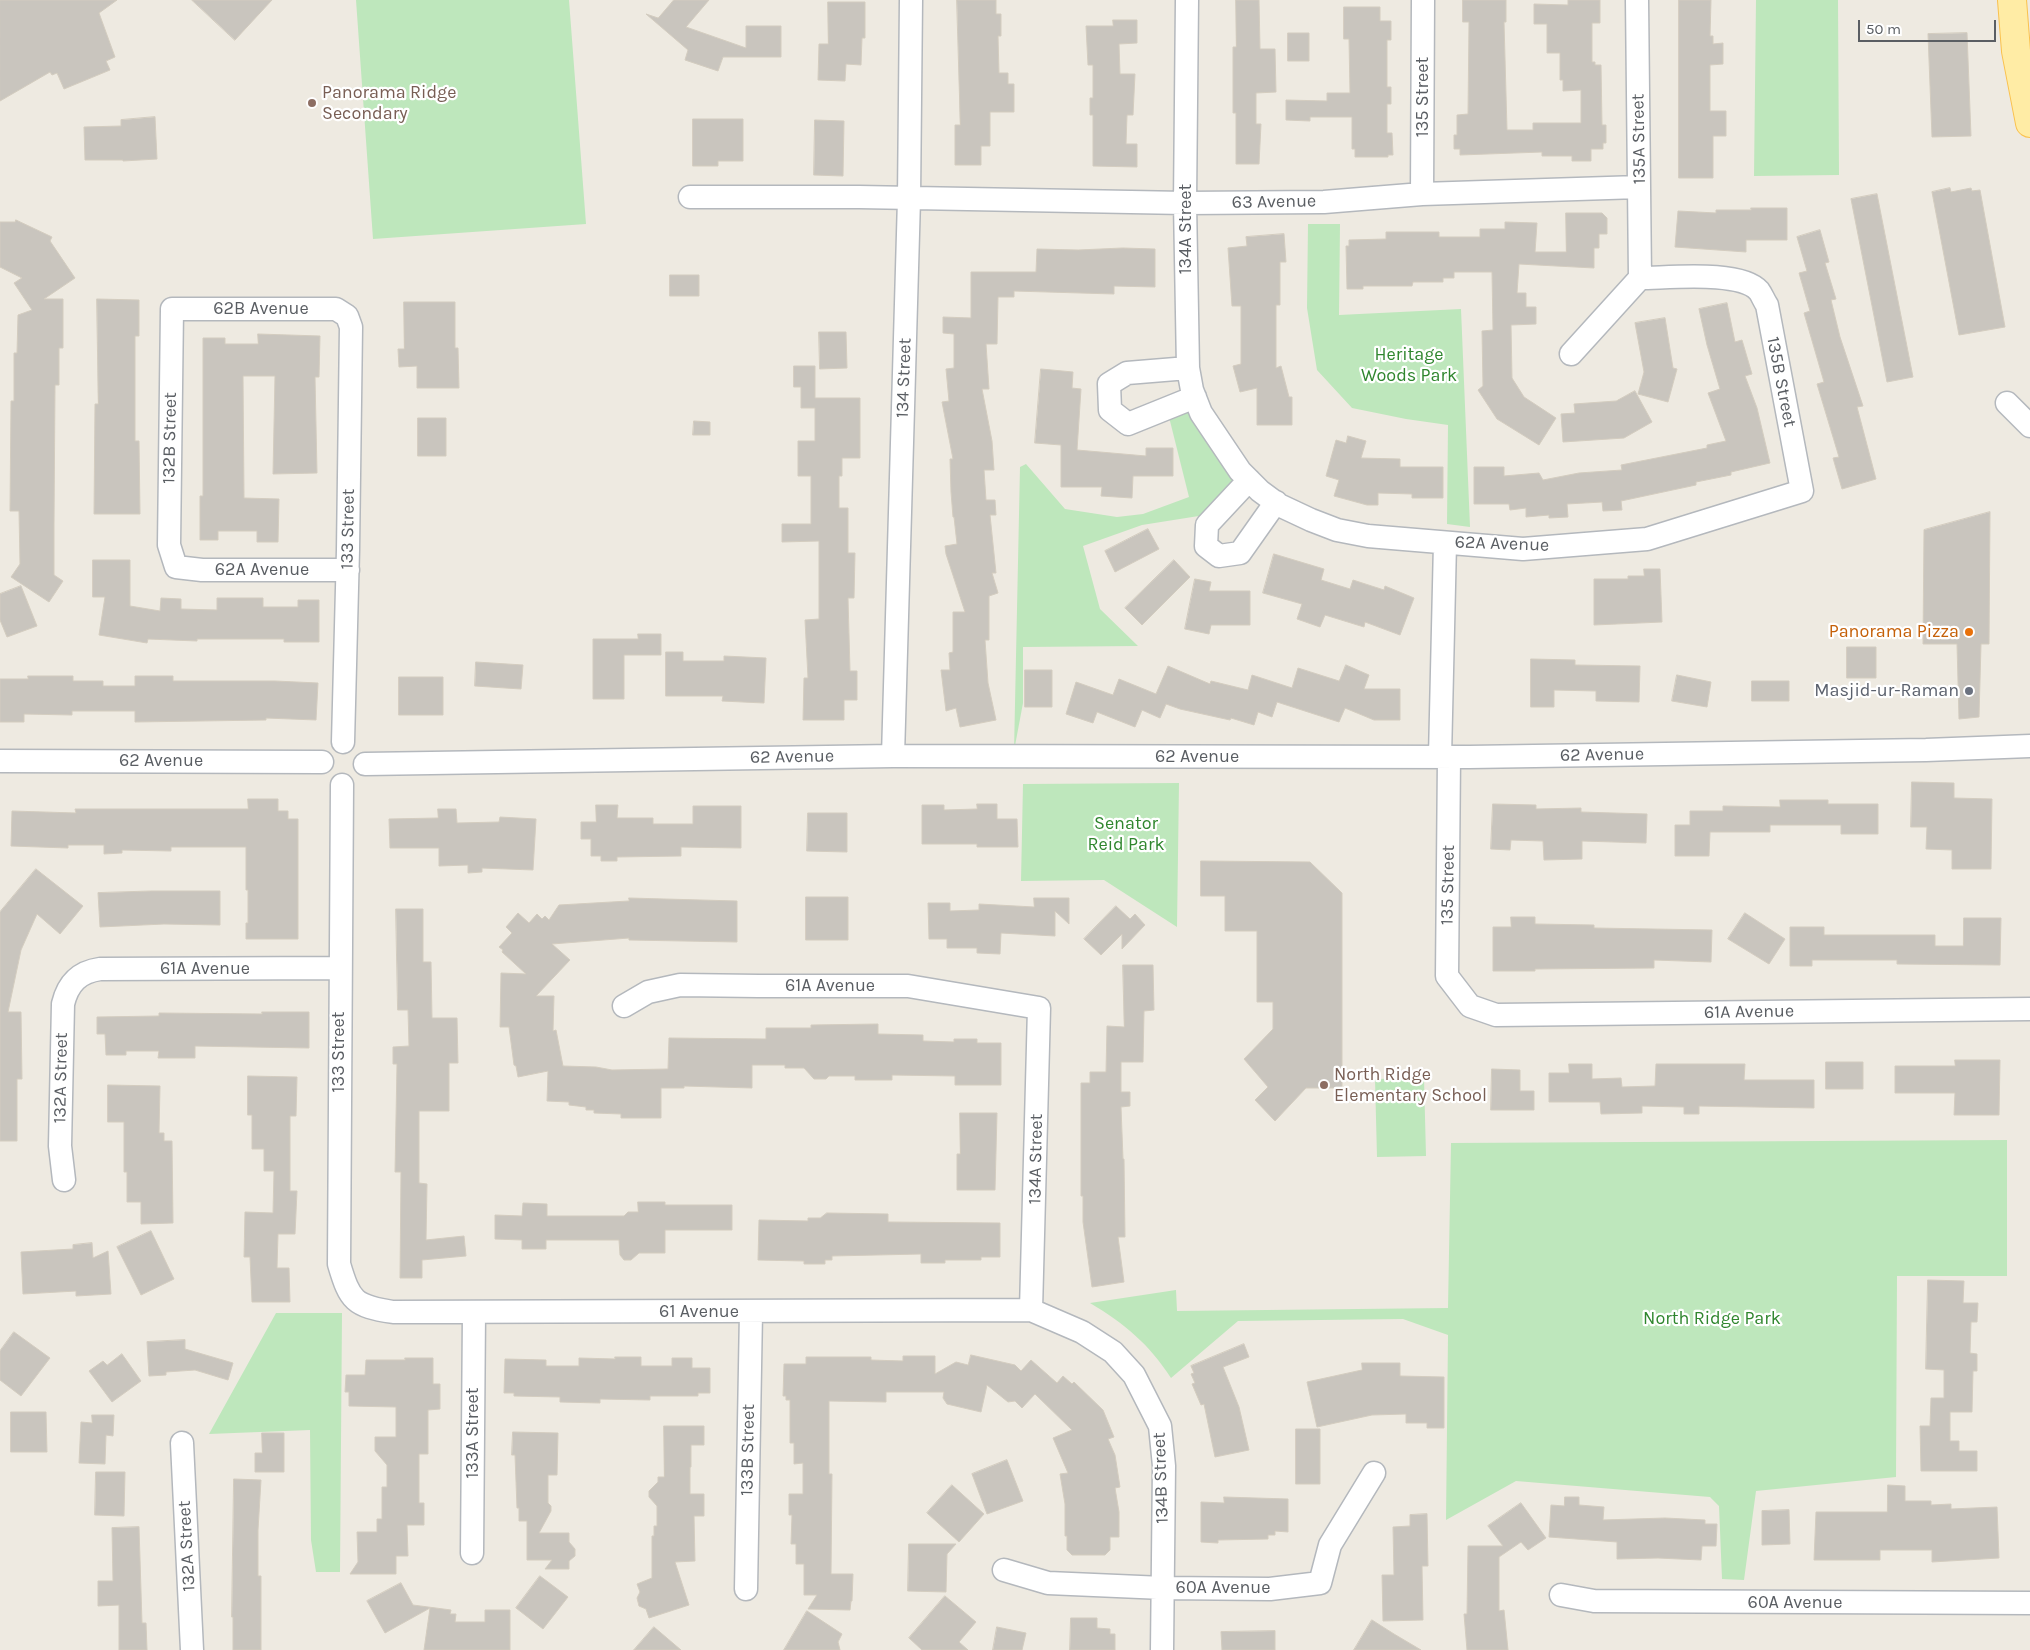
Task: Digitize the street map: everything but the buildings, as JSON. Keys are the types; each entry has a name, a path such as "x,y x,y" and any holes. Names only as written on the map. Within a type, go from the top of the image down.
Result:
{"main road":[{"path":"2012,0 2016,51 2030,124"}],"street":[{"name":"134 Street","path":"893,756 909,199 911,0"},
{"name":"134A Street","path":"1187,0 1185,203 1188,368 1195,397 1202,413 1224,449"},
{"name":"135 Street","path":"1422,194 1423,0"},
{"name":"135A Street","path":"1637,0 1640,278"},
{"name":"63 Avenue","path":"690,197 1185,203 1324,202 1422,194 1639,187"},
{"name":"135B Street","path":"1640,278 1730,277 1745,282 1758,290 1767,305 1802,491"},
{"path":"1572,354 1640,278"},
{"name":"62B Avenue","path":"172,309 336,310 347,316"},
{"name":"132B Street","path":"172,309 169,545 176,567"},
{"name":"133 Street","path":"343,742 348,570 351,327 347,316"},
{"path":"1188,368 1127,373 1109,384 1110,410 1128,424 1195,397"},
{"path":"2007,402 2030,426"},
{"name":"62A Avenue","path":"1224,449 1260,491 1276,502 1311,520 1337,530 1368,536 1523,549 1647,539 1802,491"},
{"path":"1249,480 1207,525 1206,546 1219,556 1240,553 1276,502"},
{"name":"135 Street","path":"1445,543 1447,976 1470,1006"},
{"name":"62A Avenue","path":"176,567 202,570 348,570"},
{"path":"343,742 356,746 364,757 365,764 360,776 355,781 342,785 336,784 326,776 322,762 330,747 343,742"},
{"name":"62 Avenue","path":"365,764 893,756 1445,757 1926,750 2030,746"},
{"name":"62 Avenue","path":"0,761 322,762"},
{"name":"133 Street","path":"342,785 339,1264 346,1288 356,1301 367,1308"},
{"name":"61A Avenue","path":"74,980 81,974 100,969 340,968"},
{"name":"132A Street","path":"64,1180 60,1146 63,1009 65,993 74,980"},
{"name":"61A Avenue","path":"624,1006 648,992 680,985 908,986 1040,1008"},
{"name":"61A Avenue","path":"1470,1006 1496,1015 2030,1010"},
{"name":"134A Street","path":"1031,1310 1040,1008"},
{"name":"61 Avenue","path":"367,1308 393,1312 1031,1310"},
{"name":"134B Street","path":"1031,1310 1082,1332 1113,1352 1134,1375 1160,1426 1164,1466 1162,1650"},
{"name":"133A Street","path":"472,1553 474,1312"},
{"name":"133B Street","path":"746,1589 751,1312"},
{"name":"132A Street","path":"182,1443 192,1650"},
{"name":"60A Avenue","path":"1004,1570 1048,1583 1163,1588 1270,1589 1320,1583 1330,1545 1374,1473"},
{"name":"60A Avenue","path":"1561,1595 1594,1601 2030,1603"}],"green space":[{"path":"356,0 569,0 586,224 373,239"},
{"path":"1756,0 1838,0 1839,175 1754,176"},
{"name":"Heritage Woods Park","path":"1308,224 1340,224 1339,315 1461,309 1470,527 1447,524 1448,425 1352,408 1317,370 1307,308"},
{"path":"1190,406 1242,481 1205,515 1142,525 1083,546 1100,609 1138,646 1023,647 1023,703 1014,751 1020,467 1026,464 1065,509 1117,517 1143,514 1189,497 1169,417"},
{"name":"Senator Reid Park","path":"1179,783 1177,927 1104,880 1021,881 1023,784"},
{"path":"1424,1078 1426,1156 1377,1157 1375,1079"},
{"name":"North Ridge Park","path":"2007,1140 2007,1276 1897,1276 1896,1477 1756,1491 1744,1580 1722,1579 1719,1506 1710,1497 1516,1481 1446,1520 1448,1335 1403,1319 1238,1321 1171,1378 1145,1345 1125,1327 1090,1303 1176,1290 1177,1311 1448,1308 1451,1143"},
{"path":"276,1313 342,1313 340,1572 316,1572 311,1540 310,1430 209,1434"}],"place":[{"name":"Panorama Ridge Secondary","path":"312,103"},
{"name":"Panorama Pizza","path":"1969,632"},
{"name":"Masjid-ur-Raman","path":"1969,691"},
{"name":"North Ridge Elementary School","path":"1324,1085"}]}
